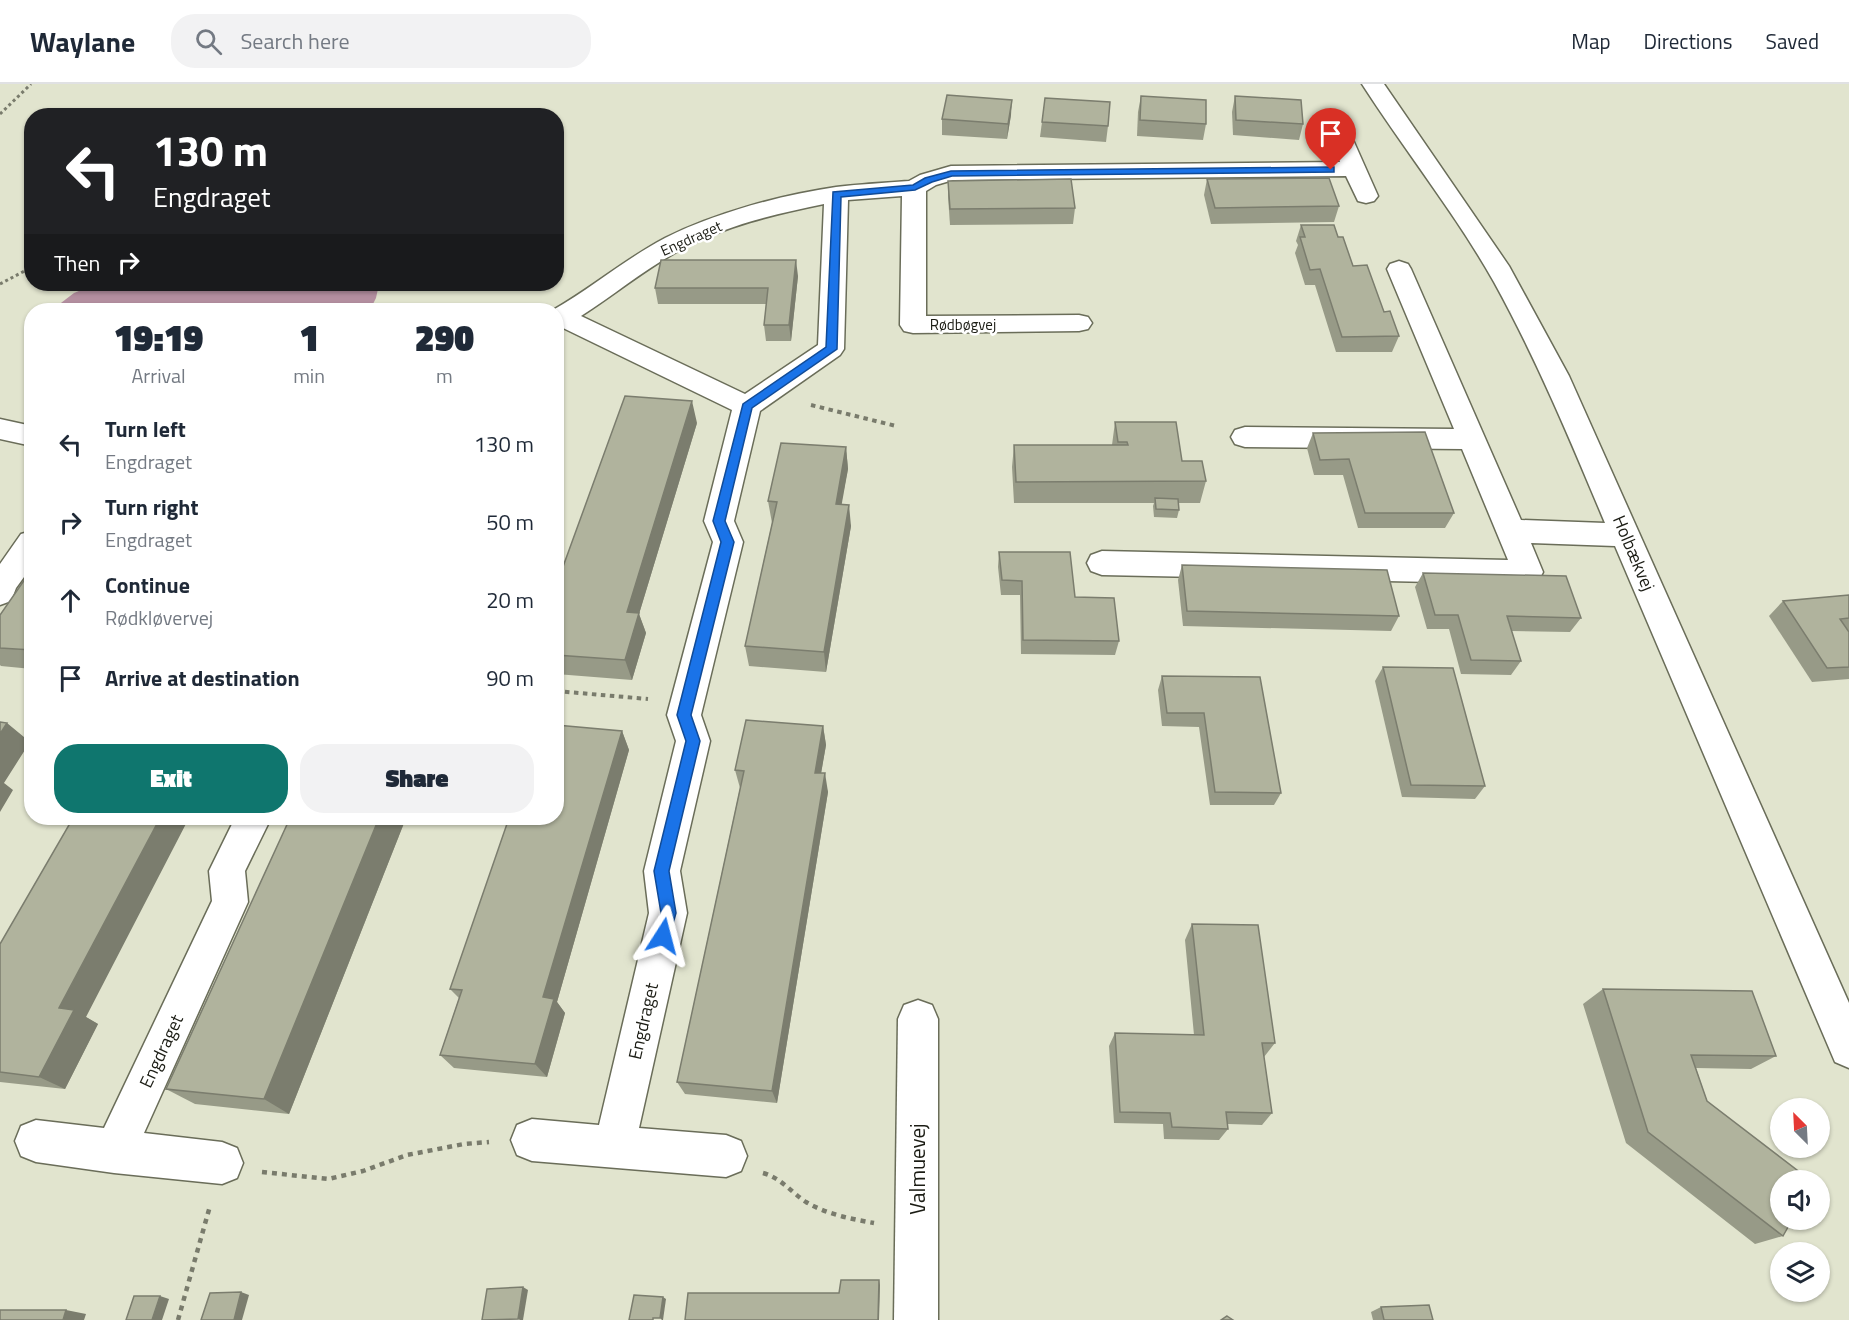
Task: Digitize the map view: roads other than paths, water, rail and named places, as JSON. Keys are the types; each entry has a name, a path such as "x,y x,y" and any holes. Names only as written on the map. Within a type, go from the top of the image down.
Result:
{"street":[{"name":"Holbækvej","path":"1373,84 1418,153 1486,249 1518,302 1556,376 1849,1048"},
{"path":"1343,142 1366,196"},
{"path":"915,188 928,180 951,173 1355,169"},
{"name":"Engdraget","path":"564,315 654,254 713,226 773,207 836,194 915,188"},
{"name":"Rødbøgvej","path":"915,188 913,200 913,325 1079,324"},
{"path":"747,406 831,349 836,194"},
{"path":"1102,563 1528,572 1399,268"},
{"name":"Engdraget","path":"564,320 747,406 719,521 728,542 684,715 693,741 662,871 668,913 614,1147"},
{"path":"0,429 24,433"},
{"path":"1245,437 1472,439"},
{"path":"1511,531 1627,535"},
{"path":"0,593 1,586 24,553"},
{"name":"Engdraget","path":"114,1152 230,902 227,871 250,825"},
{"name":"Valmuevej","path":"916,1320 918,1019"},
{"path":"532,1140 726,1156"},
{"path":"36,1141 222,1163"}]}
